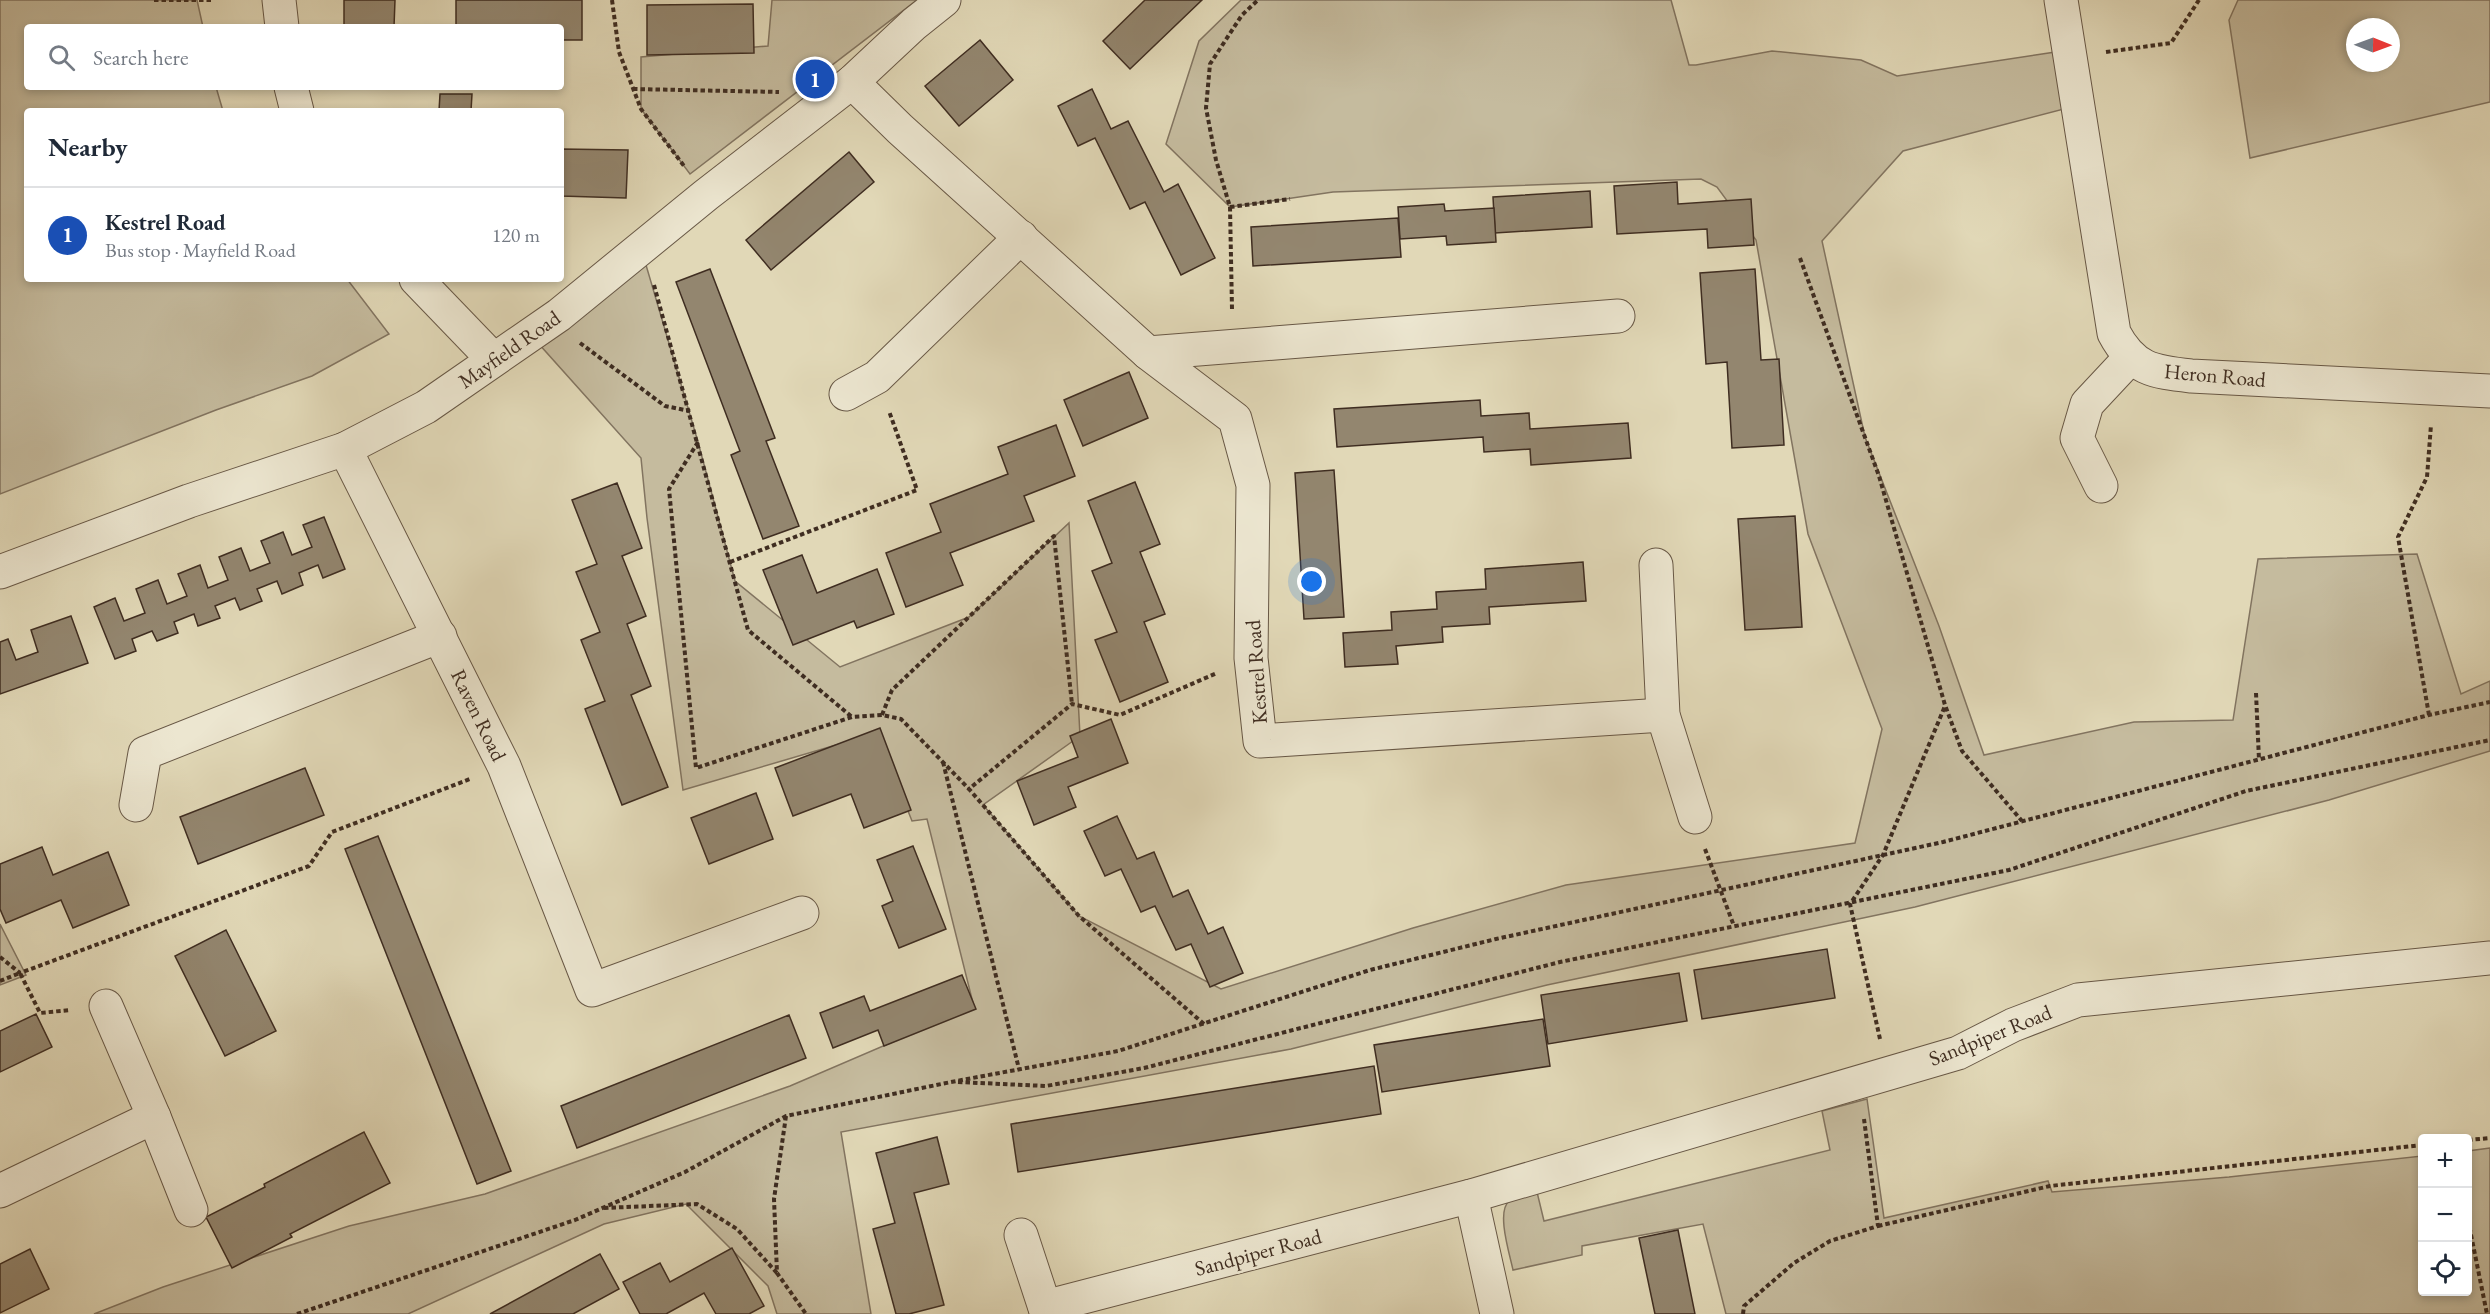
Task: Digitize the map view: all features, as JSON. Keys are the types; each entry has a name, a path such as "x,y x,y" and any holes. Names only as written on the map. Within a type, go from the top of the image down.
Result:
{"street":[{"path":"279,0 282,24"},
{"name":"Mayfield Road","path":"0,572 189,501 345,449 426,407 560,315 706,195 852,82 914,24 944,0"},
{"path":"2061,0 2114,333 2130,358 2087,404 2077,438 2101,486"},
{"name":"Kestrel Road","path":"852,82 900,129 1148,353 1235,419 1253,485 1251,658 1260,741 1663,716"},
{"path":"292,90 296,108"},
{"path":"846,394 877,377 1021,237"},
{"path":"419,282 493,359"},
{"path":"1148,353 1618,316"},
{"name":"Heron Road","path":"2130,358 2145,368 2167,374 2490,391"},
{"name":"Raven Road","path":"345,449 504,766 592,990 802,913"},
{"path":"1656,565 1663,716 1695,817"},
{"path":"136,805 145,753 440,636"},
{"name":"Sandpiper Road","path":"1021,1235 1046,1311 1471,1196 1958,1053 2013,1025 2078,1000 2490,958"},
{"path":"106,1006 191,1210"},
{"path":"0,1191 154,1117"},
{"path":"1471,1196 1497,1314"}],"path":[{"path":"154,0 211,0"},
{"path":"612,0 619,52 641,109 706,195"},
{"path":"1233,347 1230,207 1216,160 1206,108 1210,64 1242,15 1258,0"},
{"path":"2070,58 2171,43 2199,0"},
{"path":"633,89 788,92"},
{"path":"1230,207 1290,199"},
{"path":"1800,258 1879,476 1945,705 1962,751 2022,821"},
{"path":"653,281 748,630 852,717"},
{"path":"560,315 579,342 665,405 690,411"},
{"path":"730,562 917,490 877,377"},
{"path":"2429,715 2398,537 2427,477 2434,388"},
{"path":"698,442 669,489 696,768 852,717 882,715 902,719 969,789 1079,916 1204,1024"},
{"path":"882,715 892,690 1054,536 1072,704"},
{"path":"1072,704 1120,715 1251,658"},
{"path":"2256,693 2259,760"},
{"path":"297,1314 575,1220 685,1172 786,1116 1118,1051 1370,970 1507,937 1883,855 2429,715 2490,702"},
{"path":"969,789 1072,704"},
{"path":"1878,1226 1874,1078 1850,904 1883,855 1945,705"},
{"path":"951,1082 1046,1086 1143,1068 1560,962 2009,870 2246,791 2490,740"},
{"path":"942,762 1019,1069"},
{"path":"0,981 309,866 332,832 504,766"},
{"path":"1695,817 1734,926"},
{"path":"0,957 20,973 39,1013 106,1006"},
{"path":"777,1273 774,1199 786,1116"},
{"path":"2472,1140 2490,1138"},
{"path":"1743,1314 1744,1306 1794,1263 1830,1241 1878,1226 2050,1186 2418,1145"},
{"path":"601,1209 697,1204 737,1228 777,1273 806,1314"},
{"path":"2472,1240 2487,1314"}],"shaded area":[{"path":"0,0 197,0 202,24 24,24 24,90 217,90 222,108 24,108 24,282 349,282 389,334 312,376 216,410 0,494"},
{"path":"772,0 917,0 690,174 641,109 641,57 768,46"},
{"path":"1241,0 1671,0 1689,65 1772,51 1861,60 1897,76 2069,50 2064,109 1903,151 1822,241 1865,437 1939,626 1984,755 2134,722 2233,720 2258,559 2417,554 2461,694 2490,681 2490,751 2329,800 1915,907 1547,985 1291,1049 841,1132 871,1314 777,1314 768,1286 686,1204 604,1224 408,1314 94,1314 163,1287 349,1226 485,1194 790,1086 974,1007 927,819 912,821 877,733 683,790 641,458 530,334 641,248 698,442 735,581 840,667 969,617 1069,523 1080,736 983,805 1079,916 1221,989 1413,928 1566,885 1855,843 1882,729 1808,534 1756,240 1717,187 1701,179 1333,192 1230,207 1166,144 1199,41"},
{"path":"2238,0 2490,0 2490,102 2250,158 2229,20"},
{"path":"0,924 26,975 0,985"},
{"path":"1867,1099 1884,1218 2048,1181 2052,1192 2229,1177 2418,1156 2418,1296 2472,1296 2472,1150 2490,1148 2490,1314 1726,1314 1703,1224 1582,1246 1582,1255 1513,1270 1504,1224 1505,1207 1512,1199 1537,1192 1544,1221 1830,1150 1822,1111"}],"building":[{"path":"344,0 395,0 394,24 344,24"},
{"path":"456,0 582,0 582,40 564,40 564,24 456,24"},
{"path":"1145,0 1202,0 1130,69 1103,41"},
{"path":"753,4 754,53 647,55 647,5"},
{"path":"980,40 1013,80 959,126 925,86"},
{"path":"1092,89 1111,129 1128,121 1164,192 1178,184 1215,258 1181,275 1145,202 1130,209 1095,138 1078,146 1058,106"},
{"path":"440,94 472,94 471,108 439,108"},
{"path":"564,149 628,150 626,198 564,196"},
{"path":"849,152 874,182 771,270 746,240"},
{"path":"1677,182 1678,204 1751,199 1754,245 1708,248 1707,229 1617,234 1614,186"},
{"path":"1590,191 1592,227 1495,233 1493,197"},
{"path":"1444,204 1445,211 1494,208 1496,242 1447,245 1446,236 1400,239 1398,207"},
{"path":"1398,218 1401,257 1253,266 1251,227"},
{"path":"710,269 775,438 766,441 799,526 763,539 731,455 740,451 676,282"},
{"path":"1755,269 1761,360 1779,359 1784,445 1732,448 1727,362 1706,364 1700,273"},
{"path":"1129,372 1148,418 1083,446 1064,400"},
{"path":"1480,400 1481,416 1529,413 1530,429 1628,423 1631,458 1531,465 1530,449 1484,452 1483,437 1337,447 1334,409"},
{"path":"1056,425 1075,476 1024,496 1034,521 950,553 963,585 906,607 886,553 941,532 930,504 1008,474 998,447"},
{"path":"1334,470 1344,617 1304,619 1295,473"},
{"path":"1135,482 1160,544 1140,552 1165,614 1144,622 1168,682 1120,702 1095,640 1117,632 1092,571 1112,563 1088,501"},
{"path":"617,483 642,548 622,556 646,616 627,624 651,686 631,695 668,787 622,805 585,709 605,701 581,640 600,632 576,572 597,564 572,500"},
{"path":"1795,516 1802,627 1745,630 1738,519"},
{"path":"324,517 345,569 323,578 318,565 299,573 303,585 282,594 277,581 257,589 262,601 240,610 235,598 215,606 220,618 198,626 194,614 174,622 178,633 157,641 152,631 132,639 136,651 115,659 94,607 115,598 124,621 145,613 136,589 158,580 167,604 187,596 178,574 200,565 208,588 228,580 219,557 241,548 250,571 270,563 261,541 283,532 292,555 312,547 303,525"},
{"path":"802,555 817,593 877,569 894,614 857,628 854,621 793,645 763,570"},
{"path":"1583,562 1586,601 1489,607 1490,624 1442,627 1443,642 1396,646 1398,664 1345,667 1343,633 1392,630 1391,612 1437,609 1436,592 1486,589 1485,569"},
{"path":"71,616 88,663 0,694 0,642 8,639 16,660 38,652 31,630"},
{"path":"1111,719 1128,763 1068,787 1076,807 1034,825 1017,781 1078,757 1070,736"},
{"path":"880,728 911,810 864,828 851,794 793,816 775,768"},
{"path":"305,768 324,815 198,864 180,817"},
{"path":"756,793 773,839 709,864 691,818"},
{"path":"1117,816 1137,859 1154,852 1173,897 1188,890 1208,934 1223,927 1243,973 1210,987 1191,944 1176,950 1155,906 1141,912 1121,869 1105,876 1084,831"},
{"path":"378,836 511,1171 477,1184 345,849"},
{"path":"913,846 946,929 899,948 882,906 893,901 877,860"},
{"path":"42,847 53,875 108,852 129,905 73,928 61,900 6,923 0,909 0,864"},
{"path":"226,930 276,1031 225,1056 175,956"},
{"path":"1827,949 1835,998 1702,1019 1694,970"},
{"path":"1679,973 1687,1021 1548,1044 1541,995"},
{"path":"962,975 976,1009 884,1046 878,1030 833,1048 820,1013 864,996 870,1011"},
{"path":"36,1014 52,1047 0,1072 0,1031"},
{"path":"789,1015 806,1058 577,1148 561,1106"},
{"path":"1543,1019 1550,1066 1382,1092 1374,1045"},
{"path":"1374,1066 1381,1114 1018,1172 1011,1124"},
{"path":"364,1132 390,1183 290,1234 292,1237 232,1268 206,1217"},
{"path":"937,1137 949,1184 914,1193 944,1305 909,1314 896,1314 873,1229 895,1223 876,1153"},
{"path":"1678,1230 1695,1314 1655,1314 1639,1238"},
{"path":"732,1248 764,1306 749,1314 716,1314 704,1293 666,1314 640,1314 623,1282 660,1263 670,1282"},
{"path":"30,1249 49,1289 0,1313 0,1264"},
{"path":"600,1254 619,1289 573,1314 490,1314"}],"place":[{"name":"Kestrel Road","path":"815,79"}]}
